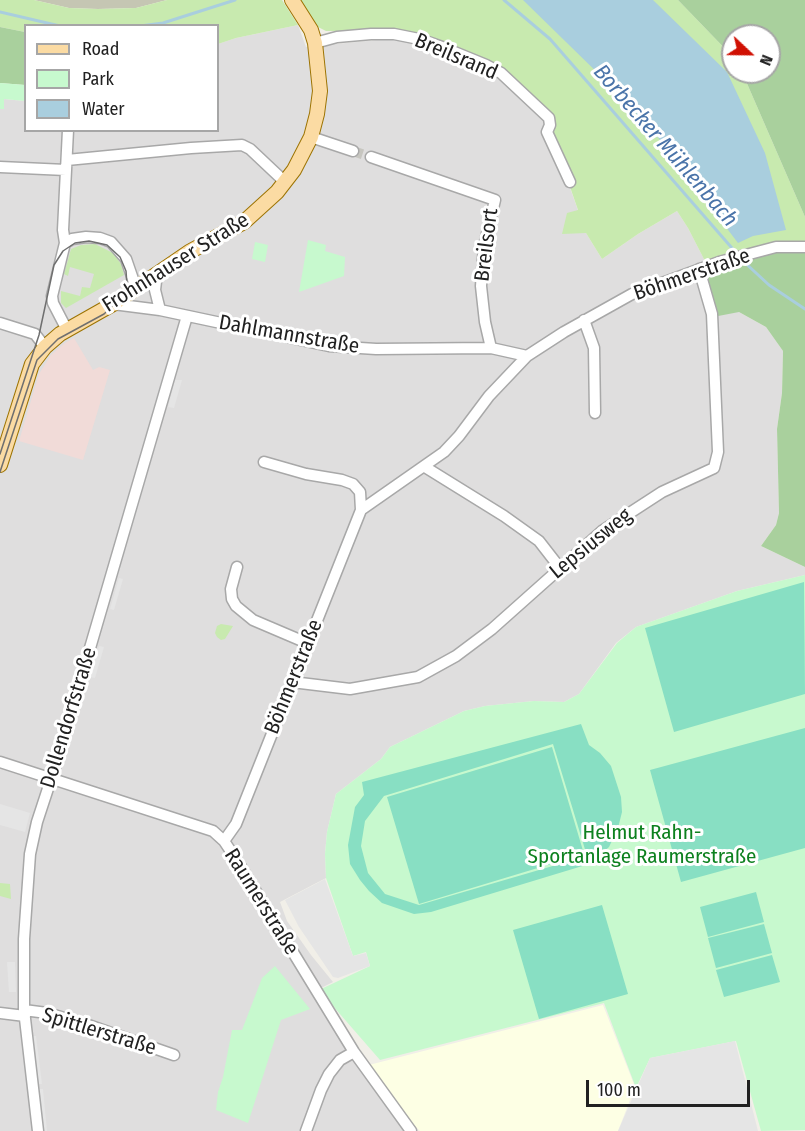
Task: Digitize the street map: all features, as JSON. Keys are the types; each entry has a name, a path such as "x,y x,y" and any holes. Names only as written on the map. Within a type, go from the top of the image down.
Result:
{"main road":[{"name":"Frohnhauser Straße","path":"0,465 32,364 45,347 67,330 113,304 189,252 244,222 260,209 285,182 311,137 320,91 315,43 311,30 292,0"}],"street":[{"name":"Breilsrand","path":"315,43 336,37 394,34 419,39 501,73 549,118 550,124 547,132 570,182"},
{"path":"67,330 53,303 52,296 65,243 63,230 68,132"},
{"path":"311,137 353,151"},
{"path":"0,167 66,165 190,148 242,146 250,149 285,182"},
{"name":"Breilsort","path":"371,157 495,200 484,246 481,286 491,348"},
{"path":"65,243 72,239 86,237 111,242 126,259 135,288"},
{"name":"Böhmerstraße","path":"224,841 236,824 361,510 444,452 489,396 527,356 584,320 632,294 725,260 776,247 805,247"},
{"name":"Lepsiusweg","path":"292,682 350,688 418,677 456,656 492,629 602,531 662,492 714,468 718,452 712,314 699,269"},
{"path":"157,273 155,290 160,310"},
{"name":"Dahlmannstraße","path":"113,304 160,310 307,343 350,349 491,348 527,356"},
{"name":"Dollendorfstraße","path":"38,1131 25,1013 24,939 28,864 38,822 187,316"},
{"path":"584,320 594,348 595,413"},
{"path":"0,323 35,334 45,347"},
{"path":"264,462 353,484 360,492 361,510"},
{"path":"425,467 504,516 539,541 560,568"},
{"path":"237,567 231,589 232,599 236,606 253,620 307,643"},
{"name":"Raumerstraße","path":"0,762 213,831 224,841 354,1052 411,1131"},
{"name":"Spittlerstraße","path":"0,1013 47,1013 174,1055"},
{"path":"306,1131 329,1074 340,1060 354,1052"}],"shaded area":[{"path":"34,0 167,0 136,8 98,9 69,8"},
{"path":"298,25 306,47 386,39 419,42 487,68 545,117 586,233 602,259 677,211 707,265 739,312 766,327 783,351 782,393 777,429 779,513 776,525 761,546 805,567 805,575 737,591 636,627 616,643 579,694 564,702 534,701 485,706 464,711 390,747 381,759 336,794 327,832 326,878 280,902 287,921 333,982 315,991 416,1131 0,1131 0,109 4,109 4,99 24,101 24,132 219,132 219,44"},
{"path":"74,338 93,370 99,367 110,370 83,460 19,441 39,374 51,355"},
{"path":"175,380 182,380 174,408 168,407"},
{"path":"119,578 123,579 114,610 110,609"},
{"path":"99,646 104,647 95,678 90,677"},
{"path":"0,804 30,813 25,832 0,825"},
{"path":"325,879 353,956 366,953 370,966 338,978 333,977 299,927 285,900"},
{"path":"7,962 15,962 16,992 9,992"},
{"path":"603,1005 635,1087 618,1131 420,1131 400,1111 365,1066"},
{"path":"32,1036 36,1036 42,1084 38,1084"},
{"path":"735,1041 758,1131 618,1131 650,1058"},
{"path":"39,1089 43,1089 47,1131 43,1131"}],"green space":[{"path":"0,0 34,0 69,8 98,9 136,8 167,0 282,0 298,25 219,44 219,24 24,24 24,32 0,27"},
{"path":"300,0 678,0 721,45 721,84 747,84 805,217 805,244 707,265 677,211 602,259 586,233 562,234 567,213 578,210 552,135 552,124 488,62 446,42 423,35 371,31 326,31 318,27"},
{"path":"678,0 805,0 805,217 747,84 781,84 781,24 721,24 721,45"},
{"path":"0,27 24,32 24,85 0,83"},
{"path":"0,83 24,85 24,101 4,99 4,109 0,109"},
{"path":"308,240 326,245 325,251 345,257 344,276 299,292"},
{"path":"255,242 268,245 265,262 252,259"},
{"path":"95,244 113,253 121,264 124,275 66,308 61,303 61,291 80,296 82,287 90,288 94,274 70,267 68,276 64,274 71,249 81,245"},
{"path":"776,249 805,252 805,567 761,546 776,525 779,513 777,429 782,393 783,351 766,327 739,312 713,317 701,270"},
{"name":"Helmut Rahn- Sportanlage Raumerstraße","path":"805,575 805,1130 761,1131 736,1041 650,1058 636,1088 604,1003 380,1060 319,990 370,966 366,952 353,956 326,878 327,832 336,794 381,759 390,747 464,711 485,706 534,701 564,702 579,694 617,643 636,627 737,591"},
{"path":"804,582 805,694 674,732 645,628"},
{"path":"221,624 233,626 225,639 221,640 215,633 217,626"},
{"path":"581,724 589,745 600,753 611,766 621,797 622,812 618,828 609,847 589,864 431,912 414,914 382,903 369,891 350,864 348,845 355,807 364,795 362,782","holes":["553,744 587,856 419,905 385,894 368,873 361,846 365,821 384,796"]},
{"path":"805,728 805,848 681,882 650,770"},
{"path":"552,747 584,854 419,904 387,797"},
{"path":"0,883 10,884 11,899 0,896"},
{"path":"756,892 764,922 708,937 700,907"},
{"path":"602,905 628,994 539,1019 513,930"},
{"path":"764,924 772,953 716,968 708,938"},
{"path":"772,955 780,982 724,997 716,970"},
{"path":"275,966 310,1009 281,1020 248,1123 216,1110 218,1092 232,1030 242,1030 262,978"}],"water":[{"path":"523,0 653,0 721,66 721,84 733,84 765,153 786,230 753,236 738,243 694,185 683,165 609,84"}],"waterway":[{"name":"Borbecker Mühlenbach","path":"155,24 235,0"},
{"name":"Borbecker Mühlenbach","path":"504,0 550,39 738,255"},
{"name":"Borbecker Mühlenbach","path":"0,12 51,24"},
{"name":"Borbecker Mühlenbach","path":"742,260 769,285 805,309"}],"tunnel":[{"path":"353,151 371,157"}],"tram line":[{"path":"0,454 39,335 54,265 63,251 75,243 89,241 107,245 120,257 126,271 127,285 121,298 104,314 58,339 37,360 0,472"}]}
